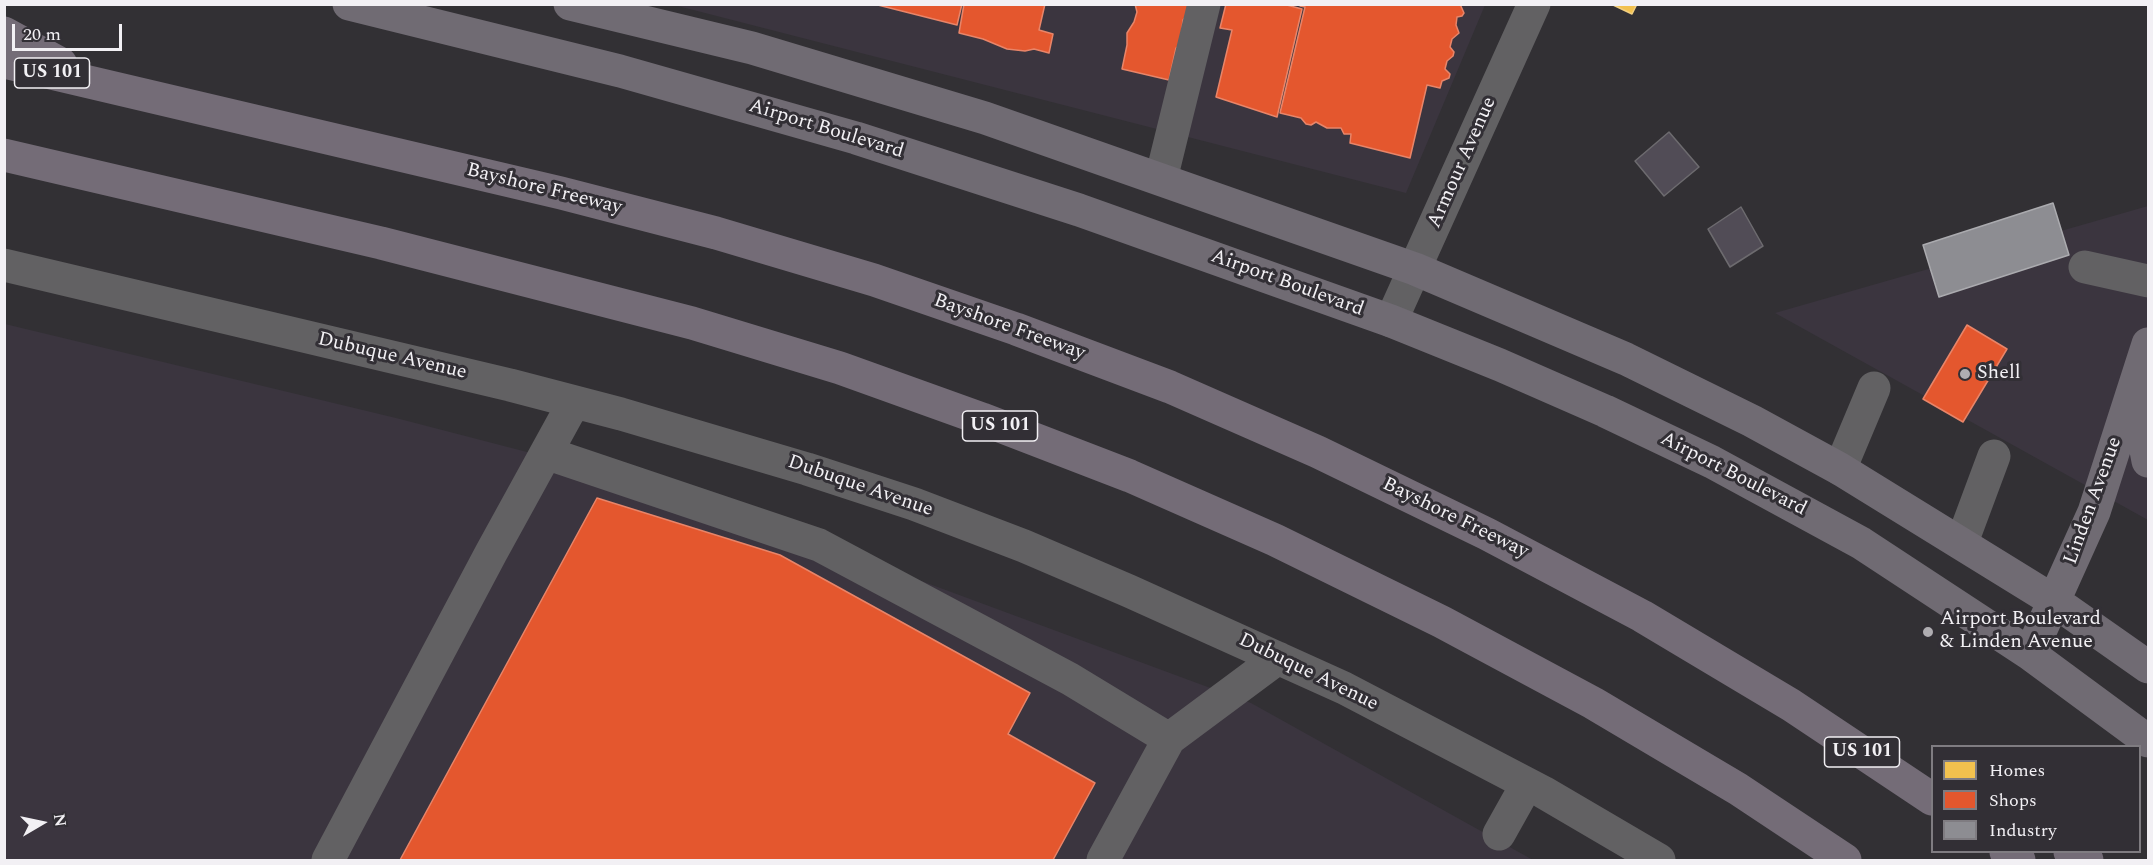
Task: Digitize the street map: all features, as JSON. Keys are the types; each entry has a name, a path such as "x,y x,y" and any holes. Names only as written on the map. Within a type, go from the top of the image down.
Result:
{"highway":[{"path":"4,33 100,85"},
{"name":"Bayshore Freeway","path":"4,62 561,193 705,231 874,280 1016,329 1170,387 1318,452 1487,534 1642,616 1791,705 1931,798"},
{"name":"US 101","path":"4,155 392,246 692,323 840,368 982,419 1130,477 1275,540 1442,622 1593,703 1738,789 1845,861"},
{"path":"4,160 83,173"},
{"path":"1791,705 1931,778"},
{"path":"2072,853 2087,861"}],"main road":[{"name":"Airport Boulevard","path":"349,4 620,71 856,138 1079,210 1391,321 1500,365 1605,411 1712,462 1862,543 2030,654 2148,741"},
{"path":"578,5 752,48 985,118 1415,269 1626,360 1752,421 1840,469 1962,542 2054,601 2148,667"},
{"name":"Linden Avenue","path":"2030,654 2094,512 2148,344"},
{"path":"2134,387 2148,461"}],"street":[{"path":"1161,179 1204,4"},
{"name":"Armour Avenue","path":"1391,321 1534,4"},
{"name":"Dubuque Avenue","path":"4,265 574,402 718,441 914,504 1045,555 1376,704 1527,784 1659,861"},
{"path":"2085,267 2148,281"},
{"path":"1840,469 1874,388"},
{"path":"328,861 574,402"},
{"path":"546,453 819,545 1070,679 1169,740"},
{"path":"1962,542 1994,456"},
{"path":"1103,861 1169,740 1278,658"},
{"path":"1499,834 1527,784"}],"shaded area":[{"path":"674,5 1485,5 1406,193"},
{"path":"2148,206 2148,520 1775,313"},
{"path":"5,324 396,418 681,492 1251,703 1533,860 5,860"}],"building: Homes":[{"path":"1611,4 1637,4 1632,14"}],"building: Shops":[{"path":"874,4 962,4 957,25"},
{"path":"964,4 1045,4 1039,30 1053,34 1049,53 1034,49 1025,51 1007,49 983,39 959,33"},
{"path":"1135,4 1188,4 1187,15 1183,20 1180,45 1176,48 1169,80 1122,69 1127,33 1137,12"},
{"path":"1226,4 1283,4 1302,9 1277,117 1216,97 1232,30 1220,28"},
{"path":"1301,4 1460,4 1464,13 1457,17 1456,25 1459,33 1452,39 1450,47 1454,52 1447,61 1445,69 1450,74 1449,78 1442,81 1440,88 1427,85 1410,158 1350,143 1351,134 1344,134 1341,128 1327,128 1316,122 1311,125 1306,124 1301,118 1280,113 1305,7 1300,6"},
{"name":"Shell","path":"1967,325 2007,349 1963,422 1923,399"},
{"path":"597,498 780,555 1030,693 1008,734 1095,783 1053,860 400,860"}],"building: Industry":[{"path":"2053,203 2069,255 1939,297 1923,245"}],"building: Other":[{"path":"1669,132 1699,167 1664,196 1635,161"},
{"path":"1741,207 1763,246 1730,267 1708,229"}],"place":[{"name":"Shell","path":"1965,374"},
{"name":"Airport Boulevard & Linden Avenue","path":"1928,632"}]}
